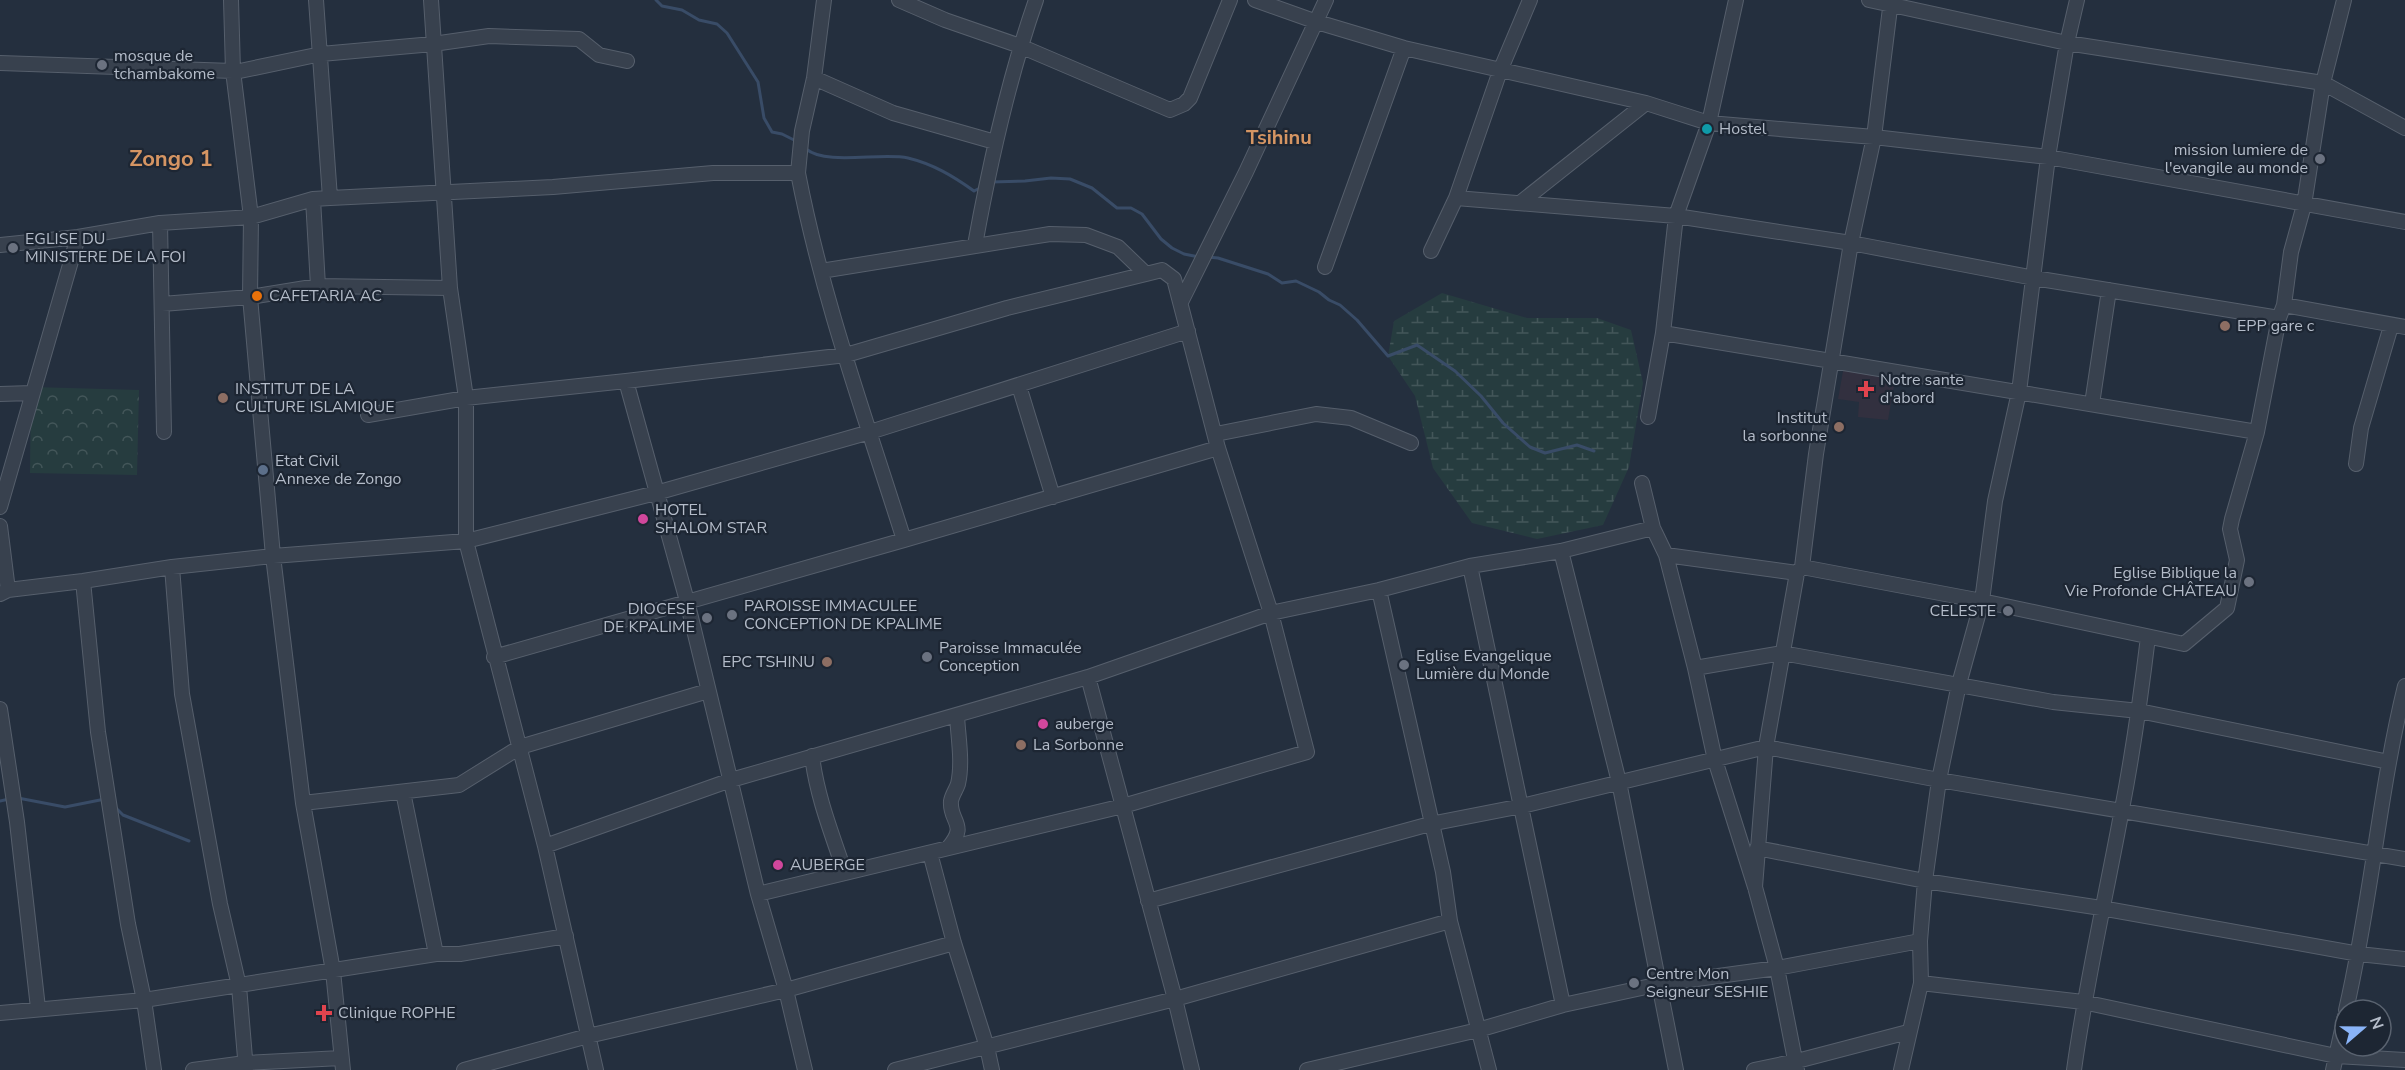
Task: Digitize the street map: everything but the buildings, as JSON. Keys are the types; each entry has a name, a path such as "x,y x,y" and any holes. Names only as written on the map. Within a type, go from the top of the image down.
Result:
{"street":[{"path":"193,1070 342,1064 333,971 303,803 273,556 250,297 251,217 234,72 231,0"},
{"path":"316,0 330,198"},
{"path":"431,0 450,288 466,398 466,541 494,657 545,846 596,1070"},
{"path":"824,0 814,78 802,131 798,173 821,271 904,540"},
{"path":"899,0 945,20 1020,46 1170,110 1184,104 1190,98 1230,0"},
{"path":"975,245 995,142 1020,46 1036,0"},
{"path":"1255,0 1317,22 1404,48 1646,103 1709,123 1874,137 2048,157 2405,222"},
{"path":"1181,302 1246,172 1326,0"},
{"path":"1431,251 1456,198 1500,71 1530,0"},
{"path":"1648,417 1663,333 1676,216 1709,123 1736,0"},
{"path":"1869,0 1890,2 2067,43 2323,83 2405,128"},
{"path":"1900,1070 1920,983 1920,940 1939,780 1959,684 1982,601 1995,501 2019,392 2048,157 2067,43 2078,0"},
{"path":"1666,555 1799,570 1982,601 2184,644 2227,609 2237,560 2230,529 2258,432 2282,312 2291,252 2304,205 2323,83 2344,0"},
{"path":"1755,887 1756,848 1766,747 1799,570 1851,243 1874,137 1890,2"},
{"path":"0,63 234,72 321,54 433,44 489,36 579,39 599,55 627,61"},
{"path":"1325,267 1404,48"},
{"path":"814,78 893,113 995,142"},
{"path":"1520,203 1646,103"},
{"path":"0,245 78,237 160,223 251,217 313,200 330,198 445,193 713,173 798,173"},
{"path":"1456,198 1676,216 1851,243 2109,290 2398,326 2361,428 2356,464"},
{"path":"313,200 318,286"},
{"path":"160,223 164,432"},
{"path":"821,271 1050,234 1086,235 1118,247 1146,274"},
{"path":"0,507 78,237"},
{"path":"368,415 466,398 846,355 1007,308 1162,270 1174,279 1217,441 1271,613 1307,752 1124,806 758,894"},
{"path":"162,304 250,297 318,286 450,288"},
{"path":"2092,405 2109,290"},
{"path":"0,526 4,592 172,567 273,556 466,541 656,493 870,432 1188,331"},
{"path":"1663,333 2258,432"},
{"path":"626,381 687,601 758,894 786,990 805,1070"},
{"path":"1019,386 1053,497"},
{"path":"0,394 32,393"},
{"path":"494,657 1053,497 1217,441 1316,414 1351,418 1411,443"},
{"path":"1642,483 1653,528 1666,555 1695,668 1715,760 1755,887 1777,968 1797,1066"},
{"path":"545,846 731,780 1088,677 1271,613 1379,590 1470,566 1560,551 1653,528"},
{"path":"1560,551 1619,782 1676,1070"},
{"path":"1470,566 1563,1005"},
{"path":"172,567 182,694 220,904 239,986 246,1067"},
{"path":"83,581 98,732 154,1070"},
{"path":"1379,590 1430,825 1443,872 1450,921 1489,1070"},
{"path":"2074,1070 2083,1002 2122,810 2139,711 2148,637"},
{"path":"1695,668 1782,653 2053,702 2139,711 2389,762"},
{"path":"1088,677 1124,806 1192,1070"},
{"path":"2349,998 2359,954 2376,855 2389,762 2405,686"},
{"path":"303,803 459,785 520,747 708,691"},
{"path":"0,709 17,822 38,1008"},
{"path":"948,848 957,836 958,830 951,801 958,786 960,765 957,715"},
{"path":"1148,901 1430,825 1522,806 1766,747 1939,780 2405,859"},
{"path":"812,756 828,827 845,873"},
{"path":"403,792 436,954"},
{"path":"1756,848 1926,881 2359,954 2405,959"},
{"path":"930,853 954,943 993,1070"},
{"path":"895,1070 1175,999 1450,921"},
{"path":"0,1012 144,1000 436,954 460,954 566,936"},
{"path":"1307,1070 1478,1030 1563,1005 1660,984 1777,968 1920,940"},
{"path":"464,1070 588,1036 786,990 954,943"},
{"path":"1920,983 2083,1002 2334,1063 2405,1060"},
{"path":"1754,1070 1797,1066 1908,1032"}],"shaded area":[{"name":"Notre sante d'abord","path":"1848,370 1895,380 1888,420 1858,417 1859,402 1838,399 1843,371"}],"green space":[{"path":"1442,293 1527,318 1597,318 1631,330 1643,383 1629,467 1603,525 1537,539 1472,523 1433,468 1415,396 1388,356 1394,321"},
{"path":"31,387 139,390 137,475 30,473"}],"waterway":[{"path":"656,0 662,6 682,10 699,20 717,24 727,33 758,82 764,118 772,132 796,141"},
{"path":"806,149 827,157 908,158 942,171 974,191 980,188"},
{"path":"991,182 1070,179 1092,188 1117,208 1131,208 1142,214 1161,239 1172,248 1184,254 1199,257"},
{"path":"1208,257 1268,274 1282,283 1296,281 1319,292 1340,305 1357,320 1388,356 1417,345 1455,371 1481,396 1503,423 1530,447 1545,453 1577,445 1594,451"},
{"path":"18,798 65,807 105,799"},
{"path":"0,801 9,799"},
{"path":"115,807 123,815 189,841"}],"place":[{"name":"mosque de tchambakome","path":"102,65"},
{"name":"Hostel","path":"1707,129"},
{"name":"mission lumiere de l'evangile au monde","path":"2320,159"},
{"name":"EGLISE DU MINISTERE DE LA FOI","path":"13,248"},
{"name":"CAFETARIA AC","path":"257,296"},
{"name":"EPP gare c","path":"2225,326"},
{"name":"Notre sante d'abord","path":"1866,389"},
{"name":"INSTITUT DE LA CULTURE ISLAMIQUE","path":"223,398"},
{"name":"Institut la sorbonne","path":"1839,427"},
{"name":"Etat Civil Annexe de Zongo","path":"263,470"},
{"name":"HOTEL SHALOM STAR","path":"643,519"},
{"name":"Eglise Biblique la Vie Profonde CHÂTEAU","path":"2249,582"},
{"name":"CELESTE","path":"2008,611"},
{"name":"PAROISSE IMMACULEE CONCEPTION DE KPALIME","path":"732,615"},
{"name":"DIOCESE DE KPALIME","path":"707,618"},
{"name":"Paroisse Immaculée Conception","path":"927,657"},
{"name":"EPC TSHINU","path":"827,662"},
{"name":"Eglise Evangelique Lumière du Monde","path":"1404,665"},
{"name":"auberge","path":"1043,724"},
{"name":"La Sorbonne","path":"1021,745"},
{"name":"AUBERGE","path":"778,865"},
{"name":"Centre Mon Seigneur SESHIE","path":"1634,983"},
{"name":"Clinique ROPHE","path":"324,1013"}],"district":[{"name":"Tsihinu","path":"1279,137"},
{"name":"Zongo 1","path":"171,159"}]}
